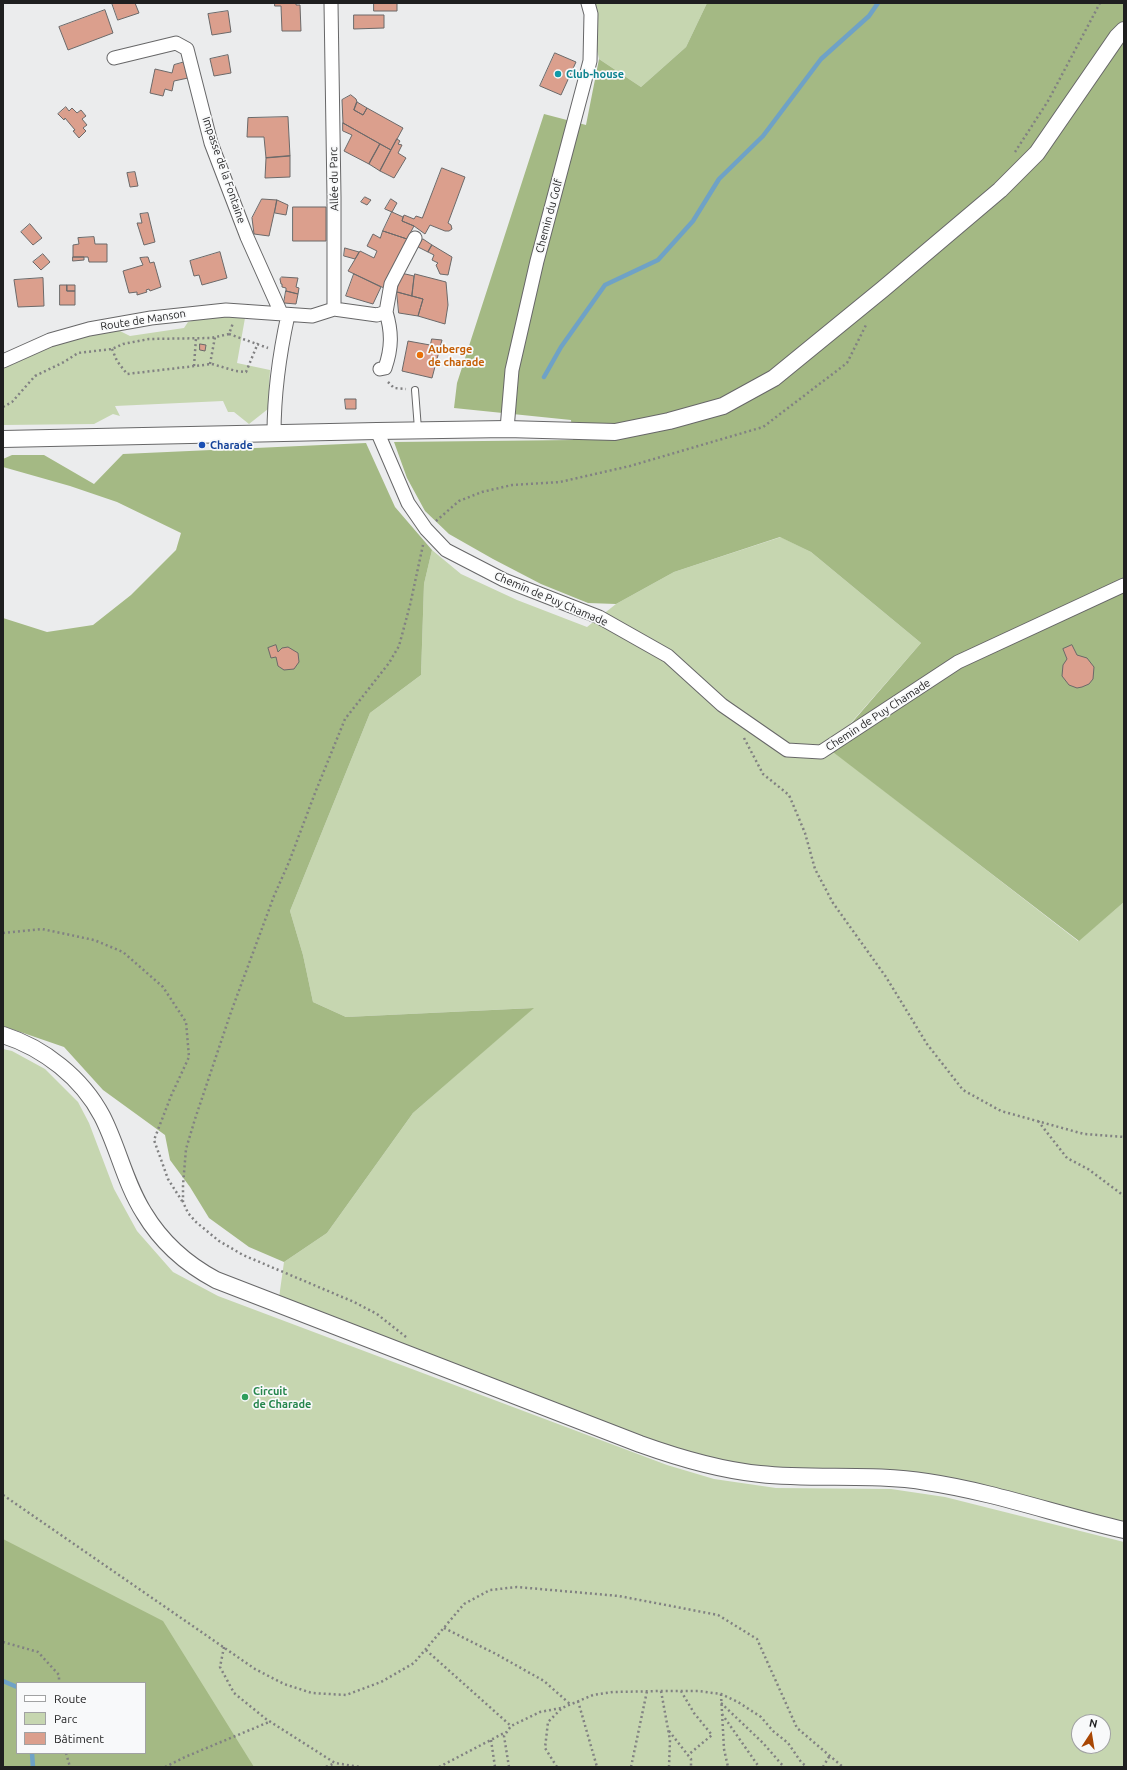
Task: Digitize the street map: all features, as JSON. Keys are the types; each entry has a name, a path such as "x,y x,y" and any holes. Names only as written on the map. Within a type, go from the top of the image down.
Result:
{"street":[{"name":"Allée du Parc","path":"331,3 334,309"},
{"name":"Chemin du Golf","path":"507,429 512,370 537,261 590,61 590,14 588,3"},
{"path":"3,439 507,429 615,432 669,421 723,406 774,378 883,289 1000,190 1037,153 1117,37 1124,30"},
{"name":"Impasse de la Fontaine","path":"114,58 176,43 186,50 212,143 247,237 284,314"},
{"path":"380,369 385,368 389,355 391,329 386,312 391,284 415,238"},
{"path":"274,434 274,400 284,314 312,316 334,309 377,315 386,312"},
{"name":"Route de Manson","path":"3,361 50,340 89,329 170,315 206,311 238,310 284,314"},
{"name":"Chemin de Puy Chamade","path":"377,431 408,503 426,529 446,550 504,580 598,617 668,656 722,705 787,750 822,752 958,662 1124,585"},
{"path":"3,1035 33,1048 46,1056 65,1070 82,1087 101,1116 130,1187 143,1213 163,1240 189,1265 216,1280 640,1444 702,1464 759,1474 895,1478 926,1482 1001,1498 1124,1530"}],"lane":[{"path":"415,390 418,431"}],"path":[{"path":"1014,152 1048,101 1100,3"},
{"path":"229,334 238,310"},
{"path":"3,407 12,402 35,376 64,362 78,353 112,349 123,344 149,339 215,337 229,334 258,343 280,353"},
{"path":"210,364 215,337"},
{"path":"194,366 196,338"},
{"path":"112,349 117,361 127,374 210,364 246,372 258,343"},
{"path":"380,369 387,381 394,388 415,390"},
{"path":"183,1202 182,1185 186,1149 254,948 345,719 389,663 400,646 426,529"},
{"path":"736,714 745,743 763,774 789,795 805,833 814,869 833,903 886,977 926,1044 963,1090 1002,1111 1084,1134 1124,1137"},
{"path":"3,933 42,929 94,940 123,952 163,987 186,1022 189,1057 171,1096 154,1140 168,1179 188,1212 196,1222 219,1241 243,1255 326,1289 377,1314 405,1335 420,1360"},
{"path":"1037,1121 1067,1158 1088,1169 1124,1196"},
{"path":"3,1494 255,1669 284,1684 312,1693 346,1695 381,1682 414,1663 464,1604 490,1590 516,1587 619,1596 718,1614 757,1639 797,1728 843,1767"},
{"path":"444,1628 496,1654 544,1681 570,1704"},
{"path":"3,1642 38,1652 60,1675 59,1682"},
{"path":"224,1648 220,1667 234,1693 269,1722 335,1763 360,1767"},
{"path":"426,1650 511,1726"},
{"path":"631,1767 647,1691"},
{"path":"661,1691 670,1740 669,1767"},
{"path":"680,1691 712,1735 688,1755"},
{"path":"509,1767 504,1736 511,1726 540,1712 562,1708 593,1695 613,1692 698,1691 721,1694 738,1702 761,1717 772,1731 788,1743 801,1762 807,1767"},
{"path":"721,1694 724,1749 728,1767"},
{"path":"578,1701 597,1767"},
{"path":"721,1702 763,1743 784,1767"},
{"path":"557,1767 546,1748 548,1722 562,1708"},
{"path":"722,1714 759,1767"},
{"path":"165,1767 185,1757 269,1722"},
{"path":"668,1730 691,1759 691,1767"},
{"path":"439,1767 508,1731"},
{"path":"491,1740 495,1767"},
{"path":"66,1754 70,1767"},
{"path":"823,1767 830,1756"},
{"path":"326,1767 335,1763"}],"green space":[{"path":"587,3 707,3 686,47 641,87 599,59"},
{"path":"707,3 1124,3 1124,902 1079,941 829,749 921,643 811,552 780,537 674,572 616,604 588,603 541,584 449,534 425,511 407,478 394,442 573,440 571,420 454,408 457,383 544,114 586,125 599,59 641,87 686,47"},
{"path":"209,316 245,318 237,363 270,370 268,409 249,424 234,412 228,412 223,401 115,406 120,416 113,414 94,424 3,425 3,365 62,341 116,329 130,336 184,328 188,322"},
{"path":"366,443 395,507 432,550 424,584 421,675 370,713 290,911 303,955 313,1002 346,1017 534,1008 413,1113 327,1233 284,1262 249,1247 209,1218 190,1187 170,1160 165,1135 103,1090 64,1047 3,1026 3,618 47,632 93,625 131,595 176,550 181,533 117,502 70,486 3,467 3,459 12,455 44,455 94,484 123,454"},
{"path":"781,537 811,552 921,643 829,748 1078,941 1124,902 1124,1525 952,1486 801,1479 649,1447 618,1427 511,1386 420,1360 278,1305 284,1262 327,1233 413,1113 533,1008 346,1017 313,1002 303,955 290,911 370,713 421,675 424,584 432,550 461,574 517,600 587,627 616,604 674,572"},
{"name":"Circuit de Charade","path":"3,1049 12,1051 45,1069 78,1102 89,1123 114,1189 137,1231 173,1272 218,1296 667,1465 714,1479 776,1488 891,1489 945,1497 1124,1542 1124,1767 3,1767"},
{"path":"3,1539 163,1621 254,1767 3,1767"}],"building":[{"path":"112,3 135,3 139,13 118,20"},
{"path":"275,3 296,3 296,5 300,5 301,31 282,31 281,6 275,6"},
{"path":"374,3 397,3 397,11 374,11"},
{"path":"105,10 113,33 68,50 59,27"},
{"path":"228,11 231,32 212,35 208,14"},
{"path":"354,15 384,15 384,28 354,29"},
{"name":"Club-house","path":"555,53 576,62 561,95 540,86"},
{"path":"228,55 231,73 214,76 210,59"},
{"path":"185,62 188,78 174,81 172,91 165,89 163,96 150,93 155,69 172,73 174,65"},
{"path":"351,95 357,102 354,110 363,115 367,108 403,128 391,150 343,123 342,100"},
{"path":"357,102 367,108 363,115 354,110"},
{"path":"66,107 69,111 72,108 77,113 81,110 86,116 82,119 87,125 83,128 86,131 79,138 73,131 75,130 65,118 64,120 58,114"},
{"path":"288,117 290,156 266,158 264,137 247,137 248,118"},
{"path":"343,123 380,144 369,164 344,151 352,135 343,131"},
{"path":"397,139 400,141 398,144 402,145 398,153 406,158 394,178 380,171"},
{"path":"380,144 391,150 380,171 369,164"},
{"path":"290,156 290,177 265,178 266,158"},
{"path":"442,168 465,177 448,223 451,225 452,229 445,231 430,225 425,234 414,226 402,221 404,215 414,219 416,216 422,218"},
{"path":"135,172 138,186 130,187 127,173"},
{"path":"365,197 371,200 367,205 361,202"},
{"path":"262,199 277,200 269,236 254,234 252,218"},
{"path":"391,199 397,203 392,212 385,209"},
{"path":"277,200 288,205 286,215 275,213"},
{"path":"293,207 326,207 326,241 293,241"},
{"path":"392,212 403,217 402,221 414,226 407,239 383,231"},
{"path":"148,213 155,242 144,245 137,223 142,223 140,214"},
{"path":"30,224 42,238 33,245 21,232"},
{"path":"383,231 407,239 384,288 348,271 360,251 374,258 377,251 367,246 373,234 380,238"},
{"path":"94,237 95,244 107,244 107,262 89,262 88,257 73,257 73,245 79,244 78,238"},
{"path":"423,239 432,245 428,252 418,247"},
{"path":"432,245 452,257 448,275 440,274 436,265 438,263 432,260 434,255 428,252"},
{"path":"345,248 359,252 355,259 344,256"},
{"path":"220,252 227,278 202,285 199,275 194,276 190,261"},
{"path":"43,254 50,262 41,270 33,262"},
{"path":"73,257 84,257 84,260 73,261"},
{"path":"148,257 150,263 154,262 161,287 150,291 149,289 146,290 147,292 137,295 137,292 129,293 123,271 143,265 140,258"},
{"path":"401,273 414,276 412,296 397,292"},
{"path":"354,274 381,287 373,304 346,296"},
{"path":"415,274 446,282 448,305 445,324 418,316 423,299 412,296"},
{"path":"282,277 298,278 296,287 299,288 298,294 286,291 286,288 282,287 280,279"},
{"path":"43,278 44,306 18,307 14,280"},
{"path":"60,285 67,285 67,291 75,291 75,305 60,305"},
{"path":"67,285 75,285 75,291 67,291"},
{"path":"286,291 298,294 296,304 284,303"},
{"path":"397,292 423,299 418,316 399,313"},
{"path":"432,339 442,340 432,378 402,371 408,341 430,345"},
{"path":"200,344 206,345 205,351 200,350"},
{"path":"345,399 356,399 356,409 346,409"},
{"path":"276,645 278,652 282,648 288,647 298,653 299,662 294,669 284,670 278,666 276,657 271,658 268,648"},
{"path":"1072,645 1077,655 1087,658 1094,667 1093,679 1089,684 1077,688 1069,685 1062,676 1063,665 1067,659 1063,649"}],"waterway":[{"path":"544,377 561,347 605,285 658,260 693,221 719,179 763,136 821,59 869,16 878,3"},
{"path":"3,1681 16,1687"},
{"path":"32,1754 33,1767"}],"place":[{"name":"Club-house","path":"558,74"},
{"name":"Auberge de charade","path":"420,355"},
{"name":"Charade","path":"202,445"},
{"name":"Circuit de Charade","path":"245,1397"}]}
